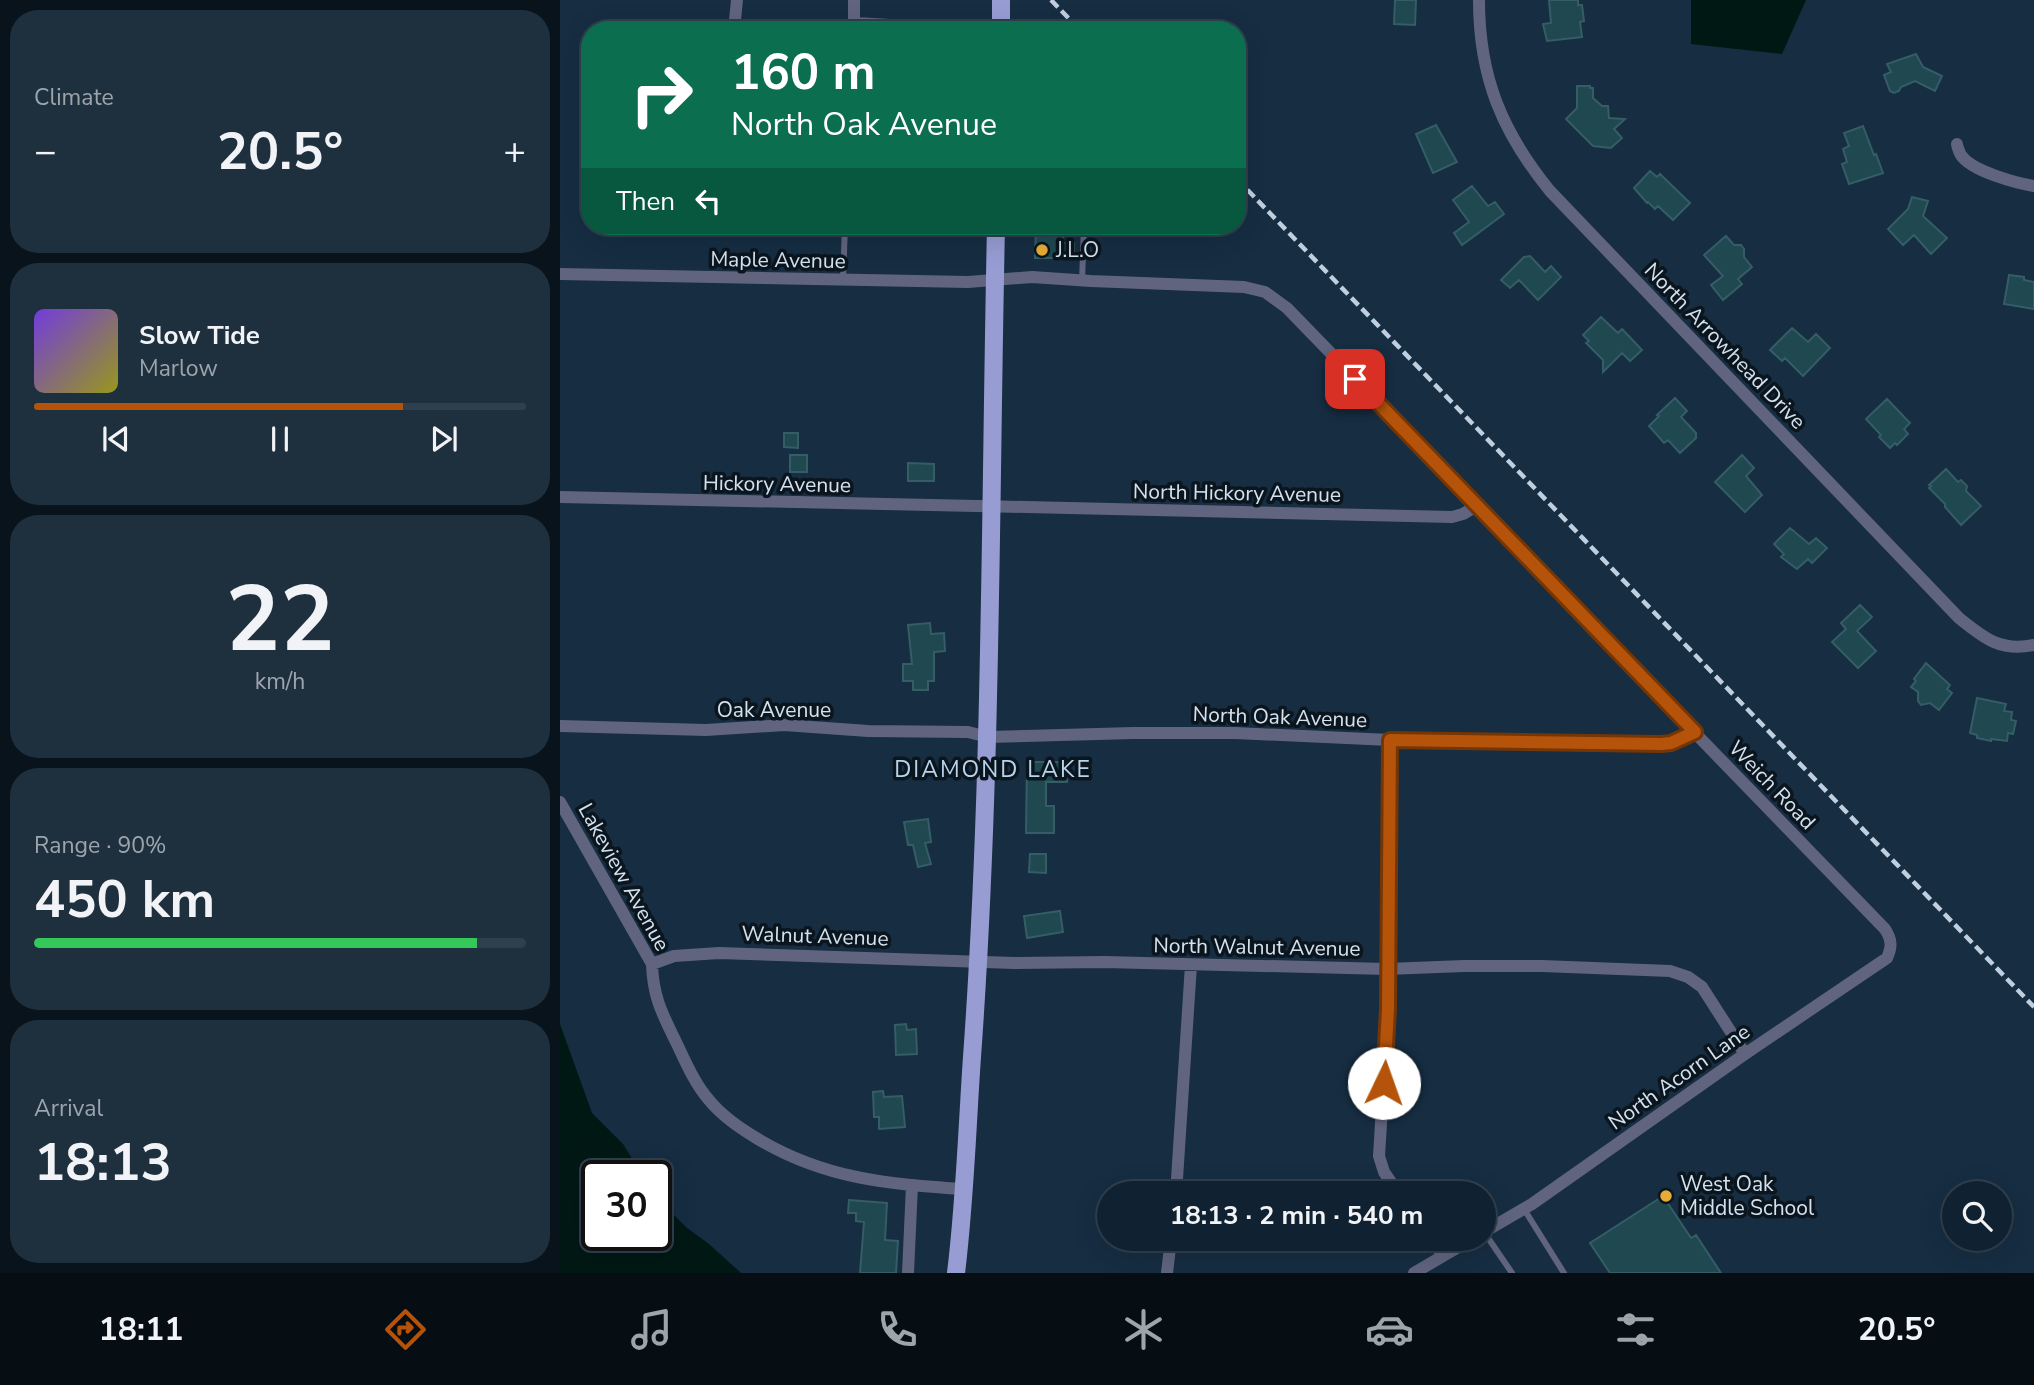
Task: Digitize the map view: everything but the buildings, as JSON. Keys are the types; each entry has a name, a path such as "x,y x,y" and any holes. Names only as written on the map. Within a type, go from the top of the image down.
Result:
{"main road":[{"path":"1001,0 1002,21"},
{"path":"956,1273 979,961 988,737 996,235"}],"street":[{"path":"735,21 737,0"},
{"path":"854,0 855,21"},
{"name":"North Arrowhead Drive","path":"1479,0 1483,59 1502,118 1529,164 1550,191 1959,618 1992,643 2014,648 2034,645"},
{"path":"1956,144 1960,155 1967,162 1983,171 2034,186"},
{"name":"Maple Avenue","path":"560,274 843,281 995,281 1032,277 1244,287 1265,292"},
{"name":"Weich Road","path":"1265,292 1287,308 1885,929 1890,937 1891,948"},
{"name":"Hickory Avenue","path":"560,497 992,506"},
{"name":"North Hickory Avenue","path":"992,506 1452,517 1478,505"},
{"name":"Oak Avenue","path":"560,726 706,730 784,725 868,731 968,733 988,737"},
{"name":"North Oak Avenue","path":"988,737 1235,733 1390,740 1661,744 1671,743 1695,732"},
{"path":"1390,740 1388,1009 1379,1156 1390,1181"},
{"name":"Lakeview Avenue","path":"560,802 652,964 652,985 656,1001 683,1058 710,1102 741,1129 811,1166 844,1175 963,1189"},
{"name":"North Acorn Lane","path":"1496,1225 1524,1209 1886,958 1891,948"},
{"name":"Walnut Avenue","path":"652,964 674,956 719,953 979,961"},
{"name":"North Walnut Avenue","path":"979,961 1387,969 1516,966 1670,971 1688,977 1702,987 1745,1054"},
{"path":"1177,1181 1191,965"},
{"path":"908,1273 912,1185"},
{"path":"1167,1273 1170,1251"},
{"path":"1439,1251 1443,1256"},
{"path":"1414,1273 1452,1251"}],"lane":[{"path":"843,281 845,235"},
{"path":"1082,281 1084,235"},
{"path":"1524,1209 1563,1273"},
{"path":"1496,1250 1512,1273"}],"shaded area":[{"path":"1691,0 1806,0 1782,54 1691,44"},
{"path":"560,1024 592,1113 623,1144 633,1160 581,1160 581,1251 672,1251 672,1213 741,1273 560,1273"}],"railway":[{"path":"1051,0 1071,21"},
{"path":"1246,188 2034,1007"}],"place":[{"name":"J.L.O","path":"1042,250"},
{"name":"West Oak Middle School","path":"1666,1196"}],"district":[{"name":"DIAMOND LAKE","path":"993,769"}],"route":[{"path":"1355,379 1695,732 1671,743 1661,744 1390,740 1388,1009 1384,1083"}]}
